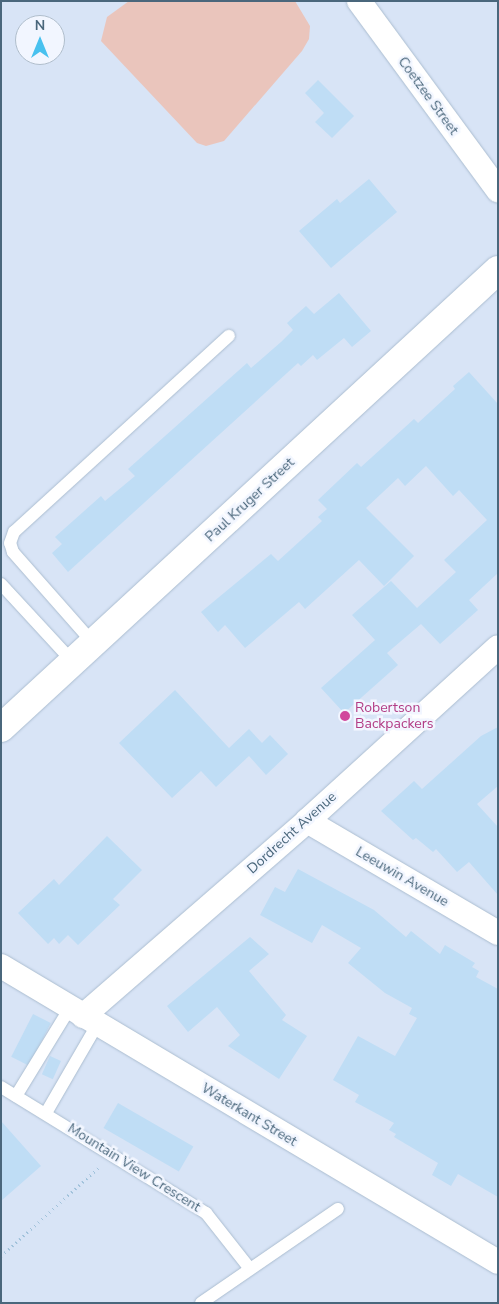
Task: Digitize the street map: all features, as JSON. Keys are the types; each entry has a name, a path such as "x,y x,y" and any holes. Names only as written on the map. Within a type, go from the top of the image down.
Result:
{"street":[{"name":"Coetzee Street","path":"359,1 498,190"},
{"name":"Paul Kruger Street","path":"1,728 74,663 498,270"},
{"name":"Dordrecht Avenue","path":"84,1016 307,821 498,646"},
{"name":"Leeuwin Avenue","path":"307,821 498,933"},
{"name":"Waterkant Street","path":"1,966 498,1262"}],"lane":[{"path":"94,644 13,552 10,543 14,532 229,336"},
{"path":"1,584 74,663"},
{"path":"7,1093 84,1016"},
{"path":"46,1113 84,1016"},
{"name":"Mountain View Crescent","path":"7,1093 46,1113 206,1213 250,1269"},
{"path":"201,1303 338,1209"}],"path":[{"path":"1,1256 112,1155"}],"shaded area":[{"path":"1,1 498,1 498,1303 1,1303"},
{"path":"129,1 295,1 310,26 309,39 302,51 224,141 206,146 197,143 101,41 107,17"}],"building":[{"path":"318,80 354,116 332,138 315,122 324,113 305,93"},
{"path":"369,179 397,212 331,268 299,231 337,199 340,203"},
{"path":"339,293 371,331 352,347 344,338 317,360 313,355 301,366 298,363 68,572 52,553 62,544 55,537 101,496 105,501 135,476 128,469 247,363 251,368 281,342 293,330 287,323 306,306 314,314"},
{"path":"469,372 498,404 498,573 469,600 478,610 440,644 421,624 387,653 398,665 344,713 321,688 375,640 352,615 391,581 417,608 456,572 444,560 487,520 459,490 453,496 426,466 405,486 398,478 366,508 414,556 384,586 359,560 305,609 299,602 245,648 225,625 218,632 201,612 271,554 278,561 322,521 318,517 327,509 318,500 357,463 361,467 414,419 418,423 455,389 453,386"},
{"path":"175,690 229,748 249,729 262,743 270,735 288,754 266,775 249,756 216,787 201,771 172,798 119,743"},
{"path":"498,727 498,786 477,804 498,827 498,895 469,862 457,872 436,849 433,852 416,838 413,840 381,811 414,781 422,789 481,736"},
{"path":"107,836 142,870 113,899 120,905 78,945 68,935 59,944 54,938 48,944 18,913 54,879 59,885"},
{"path":"298,869 374,910 406,937 411,931 440,954 445,945 475,963 472,967 479,971 476,977 498,989 498,1197 458,1174 451,1186 432,1175 438,1163 394,1137 396,1134 389,1130 394,1123 355,1102 359,1095 333,1080 358,1036 395,1056 417,1018 409,1014 412,1008 385,993 348,963 361,948 322,925 312,943 260,915 275,887 285,892"},
{"path":"250,937 269,954 249,971 286,1015 282,1020 307,1036 279,1079 228,1046 240,1035 217,1007 188,1032 167,1006"},
{"path":"33,1014 51,1023 29,1066 11,1057"},
{"path":"50,1056 61,1061 53,1079 42,1074"},
{"path":"118,1103 193,1146 179,1172 104,1128"},
{"path":"1,1121 41,1166 1,1201"}],"place":[{"name":"Robertson Backpackers","path":"345,716"}]}
